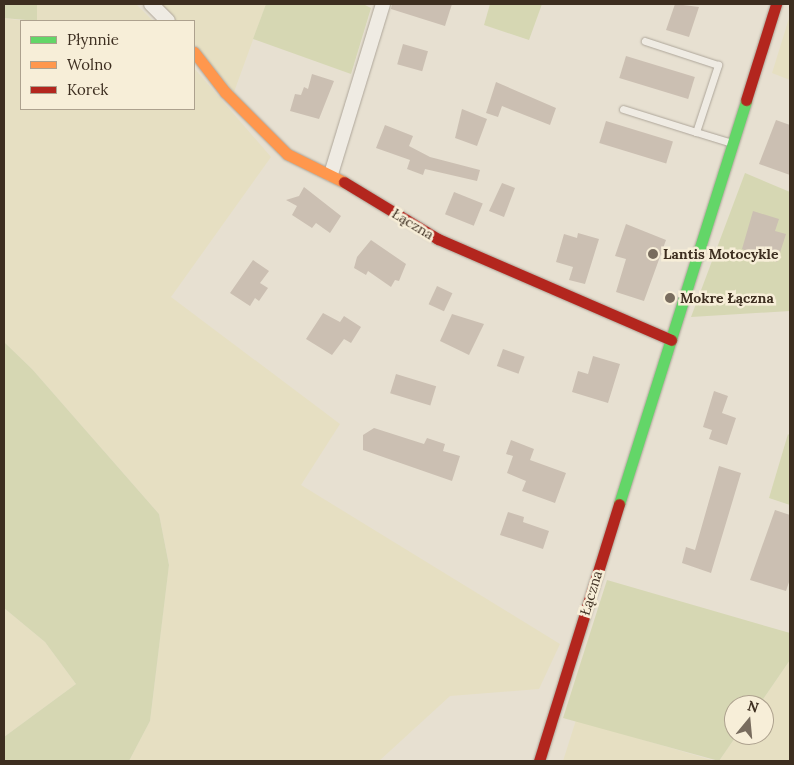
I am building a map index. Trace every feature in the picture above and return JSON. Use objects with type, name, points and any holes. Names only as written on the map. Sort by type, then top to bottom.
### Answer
[{"type":"street","points":[[151,4],[167,20]]},
{"type":"street","points":[[331,174],[383,4]]},
{"type":"street","name":"Łączna","points":[[539,761],[776,4]]},
{"type":"street","name":"Łączna","points":[[195,53],[225,92],[287,154],[331,174],[438,239],[671,340]]},
{"type":"lane","points":[[645,41],[718,65],[696,132]]},
{"type":"lane","points":[[623,108],[732,143]]},
{"type":"shaded area","points":[[37,4],[136,4],[152,20],[37,20]]},
{"type":"shaded area","points":[[158,4],[266,4],[234,92],[195,45],[195,20],[173,20]]},
{"type":"shaded area","points":[[790,15],[790,80],[772,73]]},
{"type":"shaded area","points":[[4,18],[20,20],[20,110],[195,110],[195,69],[271,157],[171,297],[340,424],[301,485],[560,644],[539,689],[450,696],[379,761],[129,761],[150,721],[169,564],[159,514],[32,369],[4,342]]},
{"type":"shaded area","points":[[4,608],[45,642],[76,684],[4,737]]},
{"type":"shaded area","points":[[790,660],[790,761],[719,761],[730,745],[774,745],[774,695],[766,695]]},
{"type":"shaded area","points":[[576,720],[715,761],[563,761]]},
{"type":"green space","points":[[4,4],[37,4],[37,20],[4,18]]},
{"type":"green space","points":[[266,4],[363,4],[371,8],[351,74],[253,39]]},
{"type":"green space","points":[[490,4],[542,4],[529,40],[484,25]]},
{"type":"green space","points":[[745,173],[790,192],[790,311],[691,317]]},
{"type":"green space","points":[[4,342],[32,369],[159,514],[169,565],[150,721],[129,761],[4,761],[4,737],[76,684],[45,642],[4,608]]},
{"type":"green space","points":[[788,434],[790,436],[790,505],[769,498]]},
{"type":"green space","points":[[607,580],[790,633],[790,660],[766,695],[724,695],[724,745],[730,745],[719,761],[563,718]]},
{"type":"building","points":[[392,4],[452,4],[445,26],[391,9]]},
{"type":"building","points":[[675,4],[699,7],[689,37],[666,30]]},
{"type":"building","points":[[403,44],[428,51],[422,71],[397,64]]},
{"type":"building","points":[[626,56],[695,77],[688,99],[619,78]]},
{"type":"building","points":[[312,74],[334,81],[319,119],[290,111],[295,94],[301,95],[304,87],[308,89]]},
{"type":"building","points":[[496,82],[556,108],[550,125],[502,106],[498,117],[486,113]]},
{"type":"building","points":[[462,109],[487,119],[477,146],[455,138]]},
{"type":"building","points":[[776,120],[790,125],[790,175],[759,164]]},
{"type":"building","points":[[606,121],[673,141],[666,163],[599,143]]},
{"type":"building","points":[[385,125],[413,136],[409,146],[430,157],[480,170],[477,181],[425,169],[423,175],[407,169],[410,160],[376,148]]},
{"type":"building","points":[[502,183],[515,188],[504,217],[489,211]]},
{"type":"building","points":[[304,187],[341,216],[330,233],[316,223],[312,228],[292,215],[297,206],[286,200],[299,196]]},
{"type":"building","points":[[454,192],[483,204],[474,226],[445,214]]},
{"type":"building","points":[[753,211],[779,219],[775,231],[786,234],[777,262],[742,249]]},
{"type":"building","points":[[626,224],[666,240],[644,301],[616,292],[626,259],[615,256]]},
{"type":"building","points":[[578,233],[599,239],[585,284],[569,280],[573,267],[556,262],[564,234],[577,238]]},
{"type":"building","points":[[371,240],[406,264],[399,281],[395,280],[391,287],[368,271],[366,275],[354,268],[357,257]]},
{"type":"building","points":[[253,260],[269,271],[260,283],[268,288],[259,301],[255,298],[250,306],[230,293]]},
{"type":"building","points":[[437,286],[452,293],[444,311],[429,304]]},
{"type":"building","points":[[323,313],[340,322],[344,316],[361,327],[351,343],[344,339],[332,355],[306,339]]},
{"type":"building","points":[[452,314],[484,324],[469,355],[440,341]]},
{"type":"building","points":[[503,349],[525,357],[518,374],[497,366]]},
{"type":"building","points":[[593,356],[620,364],[608,403],[572,392],[578,371],[588,374]]},
{"type":"building","points":[[396,374],[436,386],[430,405],[390,393]]},
{"type":"building","points":[[714,391],[728,396],[722,413],[736,418],[727,445],[709,439],[712,430],[703,427]]},
{"type":"building","points":[[374,428],[424,444],[427,438],[445,444],[443,451],[460,456],[452,481],[363,450],[363,435]]},
{"type":"building","points":[[511,440],[534,449],[530,460],[566,473],[555,503],[522,491],[526,481],[507,473],[513,456],[506,454]]},
{"type":"building","points":[[719,466],[741,473],[711,573],[682,563],[686,547],[695,550]]},
{"type":"building","points":[[775,510],[790,515],[790,579],[786,591],[750,580]]},
{"type":"building","points":[[508,512],[524,517],[523,522],[549,531],[543,549],[500,535]]},
{"type":"traffic: fast","points":[[619,504],[746,100]]},
{"type":"traffic: slow","points":[[195,53],[225,92],[287,154],[344,182]]},
{"type":"traffic: jam","points":[[746,100],[776,4]]},
{"type":"traffic: jam","points":[[344,182],[438,239],[671,340]]},
{"type":"traffic: jam","points":[[539,761],[619,504]]},
{"type":"place","name":"Lantis Motocykle","points":[[653,254]]},
{"type":"place","name":"Mokre Łączna","points":[[670,298]]}]
